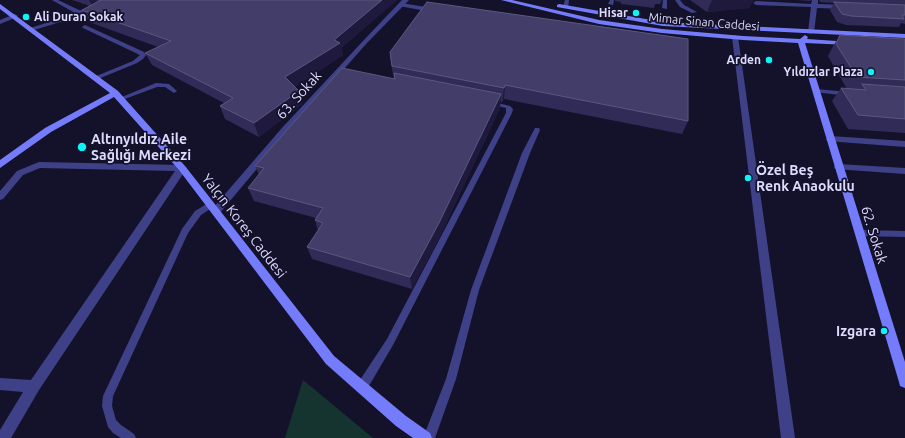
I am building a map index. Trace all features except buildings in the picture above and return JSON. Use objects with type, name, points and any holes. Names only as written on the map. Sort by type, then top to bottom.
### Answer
[{"type":"street","name":"Mimar Sinan Caddesi","points":[[504,0],[599,22],[662,31],[735,37],[857,43]]},
{"type":"street","name":"Mimar Sinan Caddesi","points":[[534,0],[567,4],[599,14],[663,24],[905,36]]},
{"type":"street","name":"63. Sokak","points":[[213,208],[284,131],[340,74],[404,3]]},
{"type":"street","points":[[756,3],[815,3],[852,7]]},
{"type":"street","points":[[801,41],[812,32],[815,3]]},
{"type":"street","name":"Yalçın Koreş Caddesi","points":[[0,6],[96,78],[117,96],[182,168],[330,360],[401,421],[425,438]]},
{"type":"street","points":[[0,22],[15,16]]},
{"type":"street","points":[[735,37],[788,438]]},
{"type":"street","name":"62. Sokak","points":[[801,41],[905,382]]},
{"type":"street","points":[[0,165],[48,130],[117,96]]},
{"type":"street","points":[[830,139],[905,144]]},
{"type":"street","points":[[0,197],[20,173],[39,165],[182,168]]},
{"type":"street","points":[[3,438],[34,386],[182,168]]},
{"type":"street","points":[[0,384],[34,386]]},
{"type":"lane","points":[[54,0],[82,12]]},
{"type":"lane","points":[[664,8],[665,0]]},
{"type":"lane","points":[[677,0],[682,6],[694,12]]},
{"type":"lane","points":[[404,3],[440,11]]},
{"type":"lane","points":[[32,29],[82,12],[89,12]]},
{"type":"lane","points":[[85,27],[142,52],[143,54],[142,58],[135,62],[96,78]]},
{"type":"lane","points":[[117,96],[156,85],[167,85],[174,91]]},
{"type":"lane","points":[[816,91],[853,94]]},
{"type":"lane","points":[[362,387],[390,342],[510,111],[506,106],[484,102]]},
{"type":"lane","points":[[429,438],[451,379],[475,290],[526,153],[537,130]]},
{"type":"lane","points":[[838,166],[905,171]]},
{"type":"lane","points":[[130,438],[117,429],[112,423],[107,406],[108,396],[185,231],[198,213],[213,208]]},
{"type":"lane","points":[[859,233],[905,234]]},
{"type":"green space","points":[[303,380],[373,438],[285,438]]},
{"type":"place","name":"Hisar","points":[[636,13]]},
{"type":"place","name":"Ali Duran Sokak","points":[[26,17]]},
{"type":"place","name":"Arden","points":[[769,60]]},
{"type":"place","name":"Yıldızlar Plaza","points":[[871,72]]},
{"type":"place","name":"Altınyıldız Aile Sağlığı Merkezi","points":[[82,147]]},
{"type":"place","name":"Özel Beş Renk Anaokulu","points":[[748,178]]},
{"type":"place","name":"Izgara","points":[[884,331]]}]
